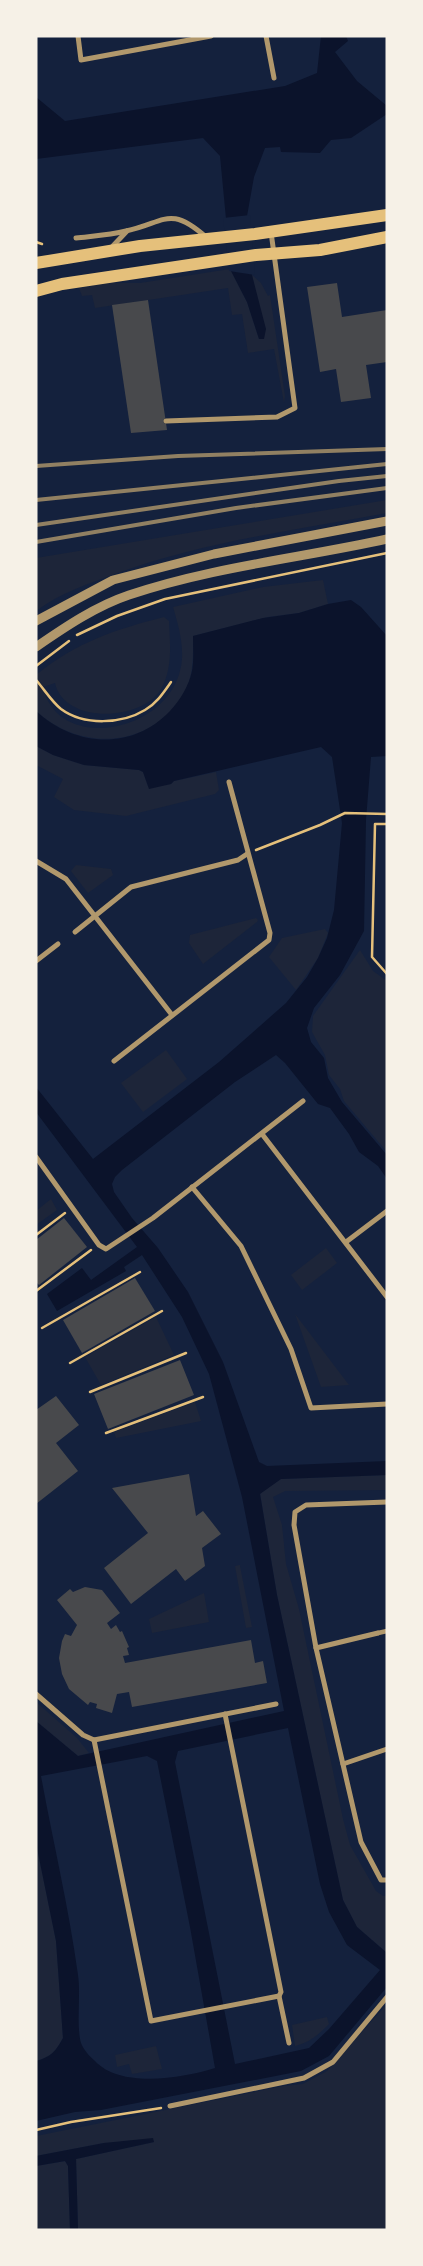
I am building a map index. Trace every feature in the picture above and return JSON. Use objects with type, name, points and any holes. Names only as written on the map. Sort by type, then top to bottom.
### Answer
[{"type":"main road","points":[[36,263],[108,251],[225,238],[387,215]]},
{"type":"main road","points":[[36,291],[62,284],[256,255],[320,250],[387,237]]},
{"type":"street","points":[[78,36],[81,60],[211,36]]},
{"type":"street","points":[[161,36],[163,44]]},
{"type":"street","points":[[266,36],[274,78]]},
{"type":"street","points":[[76,238],[128,231],[166,217],[192,224],[209,240]]},
{"type":"street","points":[[108,251],[128,231]]},
{"type":"street","points":[[166,421],[278,417],[295,408],[271,232]]},
{"type":"street","points":[[36,621],[70,601],[121,577],[214,554],[387,521]]},
{"type":"street","points":[[36,647],[88,613],[128,595],[192,578],[387,539]]},
{"type":"street","points":[[114,1061],[269,940],[270,933],[229,782]]},
{"type":"street","points":[[75,932],[131,887],[238,860],[247,854]]},
{"type":"street","points":[[36,861],[66,879],[172,1015]]},
{"type":"street","points":[[36,961],[58,944]]},
{"type":"street","points":[[36,1157],[99,1245],[106,1249],[153,1218],[303,1101]]},
{"type":"street","points":[[262,1134],[387,1297]]},
{"type":"street","points":[[192,1187],[241,1246],[291,1350],[310,1408],[387,1404]]},
{"type":"street","points":[[346,1242],[387,1211]]},
{"type":"street","points":[[384,1880],[361,1842],[316,1648],[294,1525],[295,1512],[306,1505],[387,1502]]},
{"type":"street","points":[[316,1648],[387,1631]]},
{"type":"street","points":[[36,1694],[83,1735],[94,1740],[276,1704]]},
{"type":"street","points":[[225,1714],[281,1992],[279,1996],[289,2043]]},
{"type":"street","points":[[94,1740],[151,2022],[279,1996]]},
{"type":"street","points":[[343,1764],[387,1748]]},
{"type":"street","points":[[170,2106],[304,2078],[333,2062],[387,1997]]},
{"type":"path","points":[[36,242],[42,244]]},
{"type":"path","points":[[36,666],[74,636],[117,616],[165,599],[387,553]]},
{"type":"path","points":[[36,680],[62,709],[78,717],[102,722],[125,719],[146,710],[162,696],[171,682]]},
{"type":"path","points":[[247,854],[320,826],[344,813],[387,814]]},
{"type":"path","points":[[387,824],[375,824],[372,957],[387,974]]},
{"type":"path","points":[[36,1235],[72,1207]]},
{"type":"path","points":[[36,1291],[99,1245]]},
{"type":"path","points":[[42,1328],[140,1272]]},
{"type":"path","points":[[70,1362],[162,1311]]},
{"type":"path","points":[[90,1392],[186,1353]]},
{"type":"path","points":[[106,1433],[203,1397]]},
{"type":"path","points":[[36,2130],[71,2122],[170,2106]]},
{"type":"shaded area","points":[[321,36],[346,36],[348,41],[335,52],[357,81],[387,106],[387,114],[351,138],[331,140],[320,153],[281,152],[280,147],[265,148],[254,177],[247,216],[252,275],[266,329],[264,339],[259,339],[247,302],[231,271],[220,156],[203,138],[36,159],[36,97],[65,121],[285,86],[317,73]]},
{"type":"shaded area","points":[[230,269],[247,302],[259,339],[264,339],[252,275],[261,283],[268,296],[270,295],[285,396],[284,403],[274,349],[248,353],[242,314],[232,315],[228,288],[95,308],[92,295],[82,296],[79,288],[108,283],[140,283]]},
{"type":"shaded area","points":[[387,500],[387,513],[250,538],[181,553],[84,585],[64,594],[36,611],[36,558]]},
{"type":"shaded area","points":[[323,580],[328,604],[299,613],[268,617],[193,636],[192,670],[186,689],[173,709],[156,724],[137,733],[117,738],[95,738],[74,734],[54,725],[36,711],[36,675],[66,654],[97,638],[164,617],[169,621],[169,664],[165,681],[152,700],[122,712],[105,714],[88,712],[73,706],[61,697],[55,683],[43,687],[53,709],[70,722],[92,728],[116,726],[140,718],[160,704],[175,684],[182,659],[182,646],[173,607],[263,587]]},
{"type":"shaded area","points":[[351,600],[361,607],[387,636],[387,756],[371,757],[366,820],[364,931],[340,975],[314,1008],[307,1028],[311,1042],[324,1058],[328,1078],[342,1102],[387,1155],[387,1179],[378,1166],[359,1152],[349,1134],[330,1108],[318,1104],[285,1063],[276,1055],[235,1082],[122,1170],[115,1177],[112,1184],[114,1192],[132,1218],[158,1248],[188,1292],[223,1362],[259,1462],[267,1466],[387,1461],[387,1475],[281,1479],[260,1494],[277,1595],[343,1900],[357,1927],[387,1953],[387,1987],[329,2056],[301,2071],[101,2110],[75,2112],[36,2121],[36,2061],[46,2058],[52,2053],[63,2038],[56,1941],[36,1843],[36,1721],[78,1756],[284,1711],[242,1497],[209,1374],[182,1317],[142,1255],[124,1267],[126,1271],[57,1311],[47,1294],[82,1268],[91,1280],[137,1247],[36,1112],[36,1087],[93,1159],[219,1062],[286,1003],[307,977],[318,958],[327,938],[334,910],[342,823],[332,757],[321,747],[174,781],[171,784],[149,789],[143,772],[139,770],[84,765],[53,755],[36,746],[36,711],[51,723],[68,732],[86,737],[103,740],[139,733],[155,724],[170,711],[184,692],[192,671],[193,636],[263,618],[299,613],[328,604]],"holes":[[[288,1728],[320,1884],[329,1912],[347,1945],[380,1970],[329,2029],[309,2048],[235,2064],[175,1762],[178,1751]],[[147,1756],[157,1761],[190,1927],[215,2068],[170,2078],[153,2079],[120,2075],[106,2070],[91,2057],[81,2043],[79,1983],[66,1900],[41,1776]]]},
{"type":"shaded area","points":[[36,746],[53,755],[84,765],[139,770],[143,772],[148,786],[171,784],[174,781],[216,772],[219,790],[215,794],[126,816],[74,810],[54,797],[63,779],[36,765]]},
{"type":"shaded area","points":[[76,865],[111,869],[113,875],[88,893],[71,871]]},
{"type":"shaded area","points":[[256,918],[257,922],[203,964],[189,943],[190,935]]},
{"type":"shaded area","points":[[325,929],[328,933],[318,958],[296,990],[269,957],[282,938]]},
{"type":"shaded area","points":[[360,950],[373,971],[387,981],[387,1152],[344,1101],[340,1089],[329,1075],[325,1055],[312,1032],[313,1016]]},
{"type":"shaded area","points":[[166,1050],[187,1079],[143,1112],[121,1083]]},
{"type":"shaded area","points":[[51,1199],[57,1210],[36,1225],[36,1211]]},
{"type":"shaded area","points":[[326,1248],[337,1263],[302,1290],[291,1275]]},
{"type":"shaded area","points":[[295,1314],[349,1385],[321,1387]]},
{"type":"shaded area","points":[[156,1317],[174,1355],[101,1385],[85,1357]]},
{"type":"shaded area","points":[[195,1402],[201,1421],[116,1438],[114,1432]]},
{"type":"shaded area","points":[[387,1475],[387,1490],[285,1491],[273,1497],[282,1525],[286,1564],[299,1609],[350,1845],[376,1891],[383,1896],[387,1896],[387,1953],[357,1927],[343,1900],[277,1595],[260,1493],[281,1479]]},
{"type":"shaded area","points":[[240,1565],[252,1627],[246,1628],[235,1566]]},
{"type":"shaded area","points":[[204,1593],[209,1622],[152,1633],[149,1619]]},
{"type":"shaded area","points":[[36,1702],[77,1738],[89,1753],[78,1756],[36,1721]]},
{"type":"shaded area","points":[[36,1843],[56,1941],[63,2038],[52,2053],[46,2058],[36,2061]]},
{"type":"shaded area","points":[[387,2004],[387,2230],[78,2230],[76,2159],[154,2142],[104,2143],[36,2156],[36,2136],[284,2086],[303,2084],[327,2071]]},
{"type":"shaded area","points":[[327,2017],[329,2024],[309,2040],[295,2046],[292,2025]]},
{"type":"shaded area","points":[[156,2046],[162,2069],[132,2074],[129,2064],[117,2067],[115,2055]]},
{"type":"shaded area","points":[[153,2138],[154,2142],[76,2159],[78,2230],[70,2230],[68,2166],[65,2161],[36,2166],[36,2156],[104,2143]]},
{"type":"shaded area","points":[[65,2161],[68,2166],[70,2230],[36,2230],[36,2166]]},
{"type":"pier","points":[[250,215],[255,275],[229,271],[223,218]]},
{"type":"building","points":[[337,283],[342,317],[387,310],[387,362],[366,365],[371,398],[341,402],[336,369],[320,372],[307,287]]},
{"type":"building","points":[[148,300],[167,430],[131,433],[112,305]]},
{"type":"building","points":[[64,1218],[87,1247],[39,1285],[36,1282],[36,1240]]},
{"type":"building","points":[[135,1278],[155,1311],[82,1353],[63,1320]]},
{"type":"building","points":[[180,1360],[194,1395],[108,1429],[94,1394]]},
{"type":"building","points":[[56,1396],[79,1425],[56,1443],[78,1471],[36,1504],[36,1410]]},
{"type":"building","points":[[189,1474],[196,1516],[203,1511],[221,1534],[202,1548],[205,1566],[185,1581],[176,1569],[131,1604],[104,1568],[148,1533],[112,1488]]},
{"type":"building","points":[[85,1587],[102,1590],[120,1613],[107,1623],[111,1629],[116,1625],[120,1632],[122,1631],[129,1647],[127,1648],[129,1655],[123,1656],[125,1663],[251,1640],[255,1663],[263,1661],[267,1683],[132,1707],[129,1692],[117,1694],[112,1713],[96,1708],[97,1704],[90,1702],[88,1705],[69,1689],[62,1674],[59,1658],[62,1641],[65,1634],[71,1636],[77,1625],[57,1600],[70,1589],[73,1592]]},
{"type":"railway","points":[[36,466],[178,456],[387,449]]},
{"type":"railway","points":[[36,500],[387,464]]},
{"type":"railway","points":[[36,525],[339,481],[387,476]]},
{"type":"railway","points":[[36,542],[236,508],[387,488]]}]
